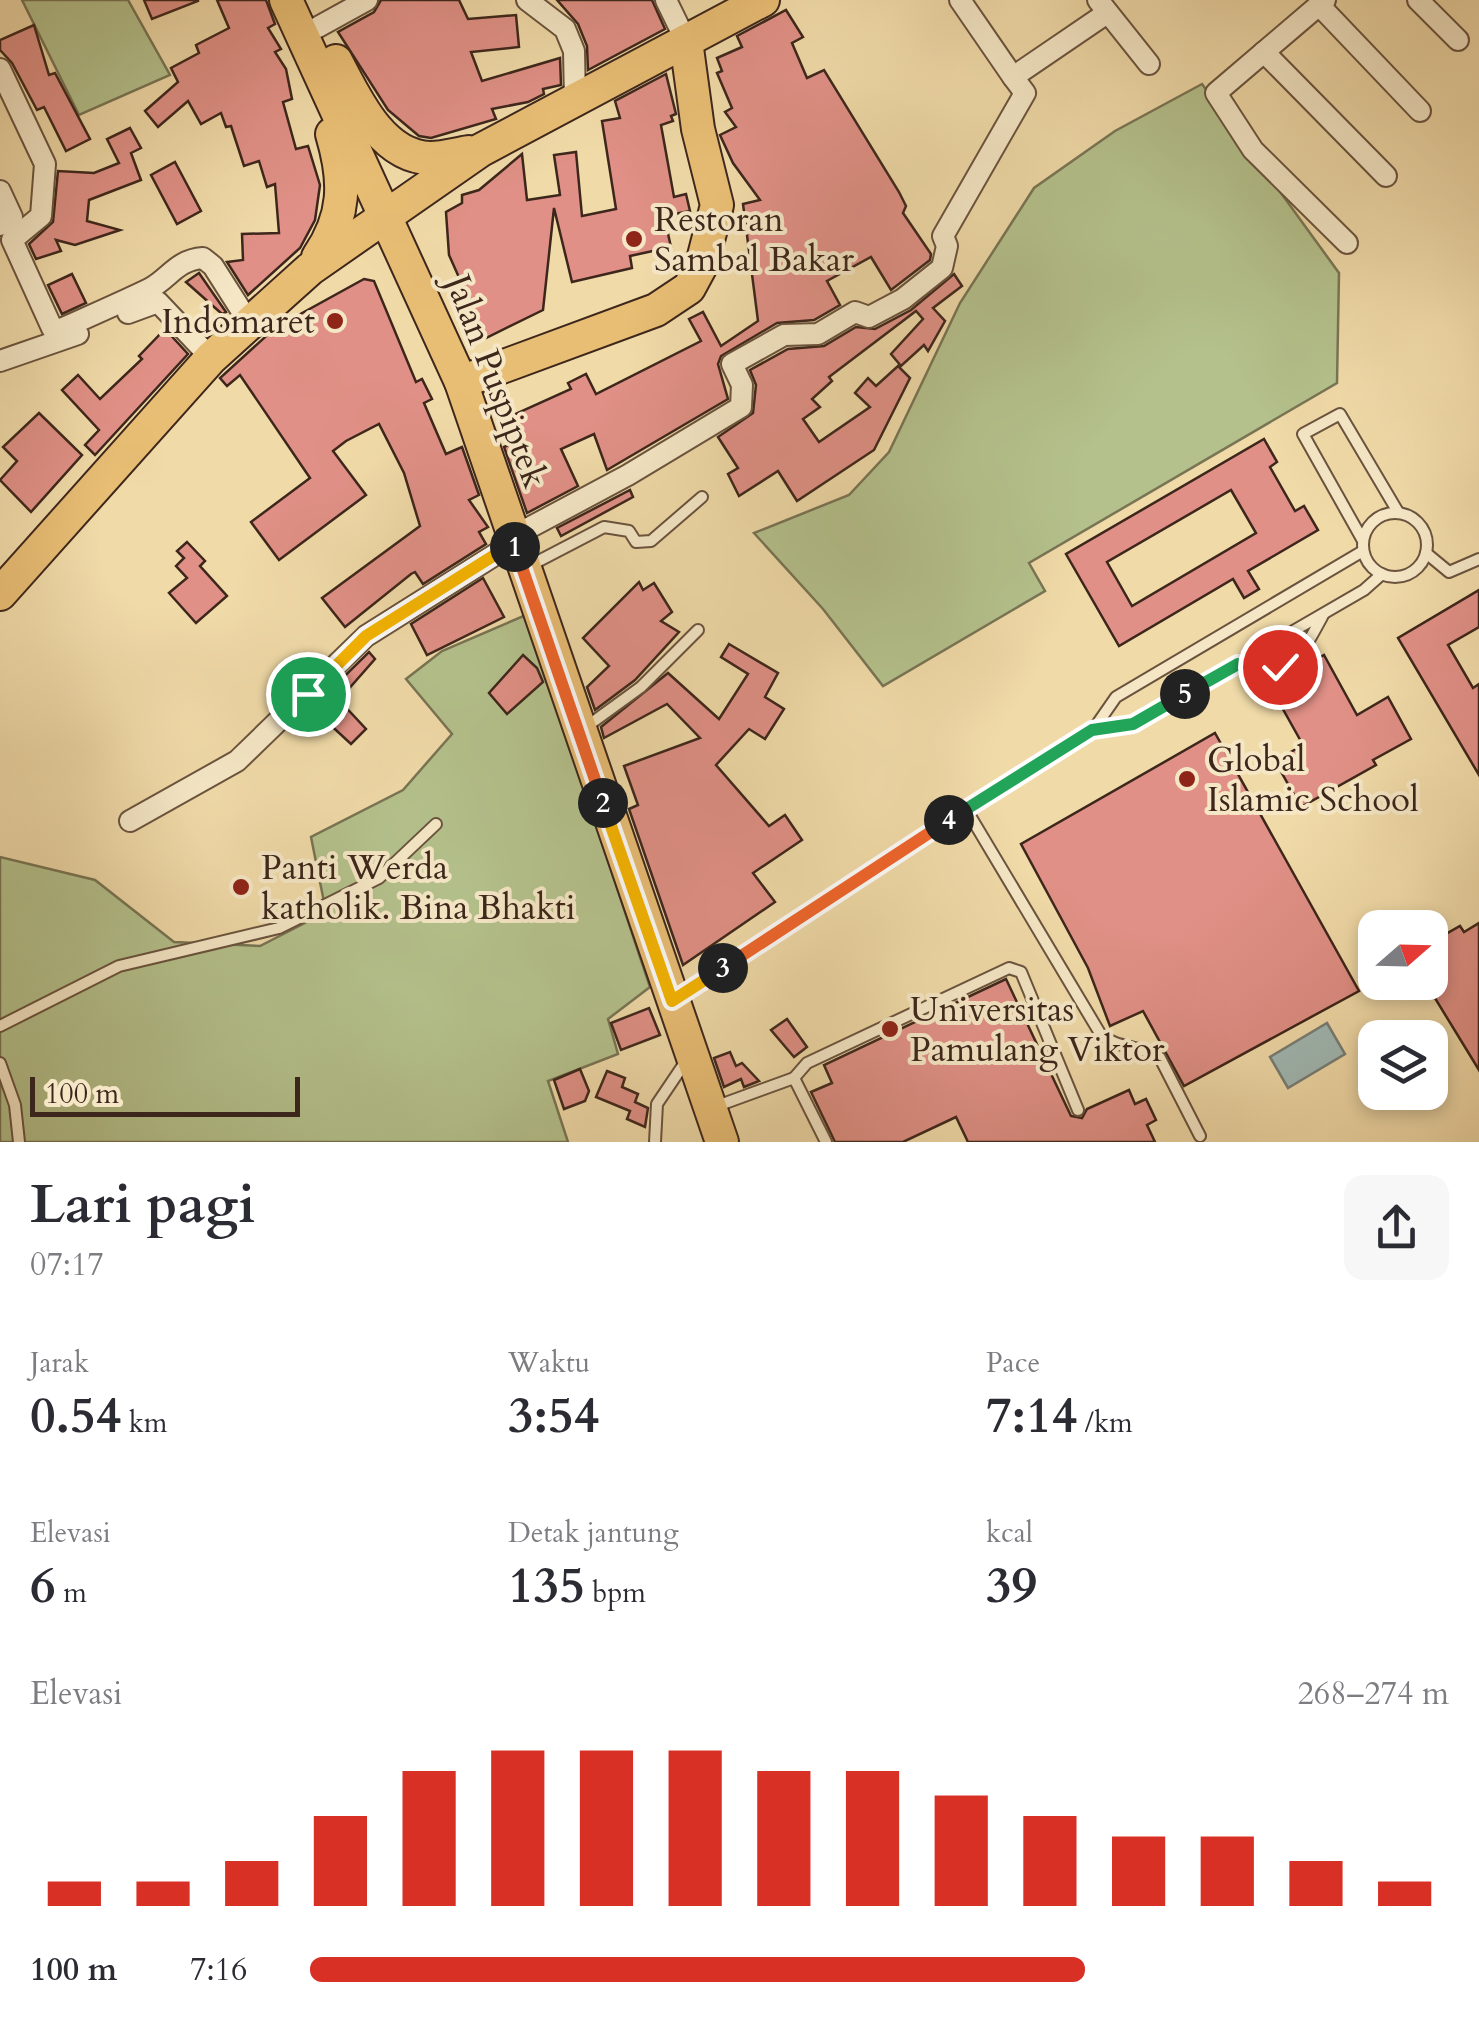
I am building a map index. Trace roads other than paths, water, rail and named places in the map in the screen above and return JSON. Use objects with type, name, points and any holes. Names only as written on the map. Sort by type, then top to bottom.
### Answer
[{"type":"main road","name":"Jalan Puspiptek","points":[[286,0],[308,23],[461,382],[578,732],[722,1142]]},
{"type":"main road","points":[[0,594],[211,358],[310,269],[481,150],[763,0]]},
{"type":"main road","points":[[308,23],[386,138],[407,152],[429,158],[481,150]]},
{"type":"main road","points":[[308,23],[343,172],[336,232],[310,269]]},
{"type":"main road","points":[[461,382],[656,310],[688,288],[714,228],[717,205],[688,75],[686,41]]},
{"type":"main road","points":[[655,58],[669,59],[688,75]]},
{"type":"street","points":[[308,23],[367,0]]},
{"type":"street","points":[[527,0],[564,30],[574,51],[575,101]]},
{"type":"street","points":[[666,0],[686,41]]},
{"type":"street","points":[[130,821],[237,760],[366,636],[501,551],[512,537],[628,476],[741,406],[742,385],[732,364],[784,335],[806,337],[855,312],[874,315],[942,268],[947,246],[943,236],[1025,93],[960,0]]},
{"type":"street","points":[[1418,0],[1458,40]]},
{"type":"street","points":[[1347,243],[1253,150],[1216,93],[1322,2],[1420,111]]},
{"type":"street","points":[[1013,77],[1103,6],[1148,64]]},
{"type":"street","points":[[1264,52],[1386,176]]},
{"type":"street","points":[[0,69],[46,164],[40,220],[12,240],[52,328],[61,329],[153,287],[170,269],[196,258],[209,260],[248,321]]},
{"type":"street","points":[[0,191],[12,217],[0,224]]},
{"type":"street","points":[[0,361],[63,341],[155,301],[211,358]]},
{"type":"lane","points":[[1382,574],[1303,434],[1340,414],[1398,512],[1422,528],[1426,553],[1449,572],[1479,559]]},
{"type":"lane","points":[[523,570],[604,527],[629,531],[636,542],[651,540],[702,497]]},
{"type":"lane","points":[[672,1001],[1092,730],[1116,698],[1363,545],[1369,524],[1382,514],[1398,512]]},
{"type":"lane","points":[[1382,574],[1407,575],[1426,553]]},
{"type":"lane","points":[[1092,730],[1133,724],[1324,614],[1367,595],[1382,574]]},
{"type":"lane","points":[[1238,664],[1269,669],[1295,660],[1324,614]]},
{"type":"lane","points":[[578,732],[641,687],[698,630]]},
{"type":"lane","points":[[966,809],[1101,1036],[1111,1044],[1150,1051],[1160,1058],[1200,1136]]},
{"type":"lane","points":[[0,1026],[119,966],[279,928],[378,878],[436,824]]},
{"type":"lane","points":[[711,1108],[794,1078],[807,1063],[1009,968],[1021,972],[1078,1110]]},
{"type":"lane","points":[[656,1142],[657,1104],[691,1053]]},
{"type":"lane","points":[[0,1064],[15,1105],[19,1142]]},
{"type":"lane","points":[[794,1078],[826,1142]]},
{"type":"water","points":[[1327,1023],[1345,1054],[1288,1088],[1270,1057]]},
{"type":"place","name":"Restoran Sambal Bakar","points":[[634,239]]},
{"type":"place","name":"Indomaret","points":[[335,321]]},
{"type":"place","name":"Global Islamic School","points":[[1187,779]]},
{"type":"place","name":"Panti Werda katholik. Bina Bhakti","points":[[241,887]]},
{"type":"place","name":"Universitas Pamulang Viktor","points":[[890,1029]]}]
